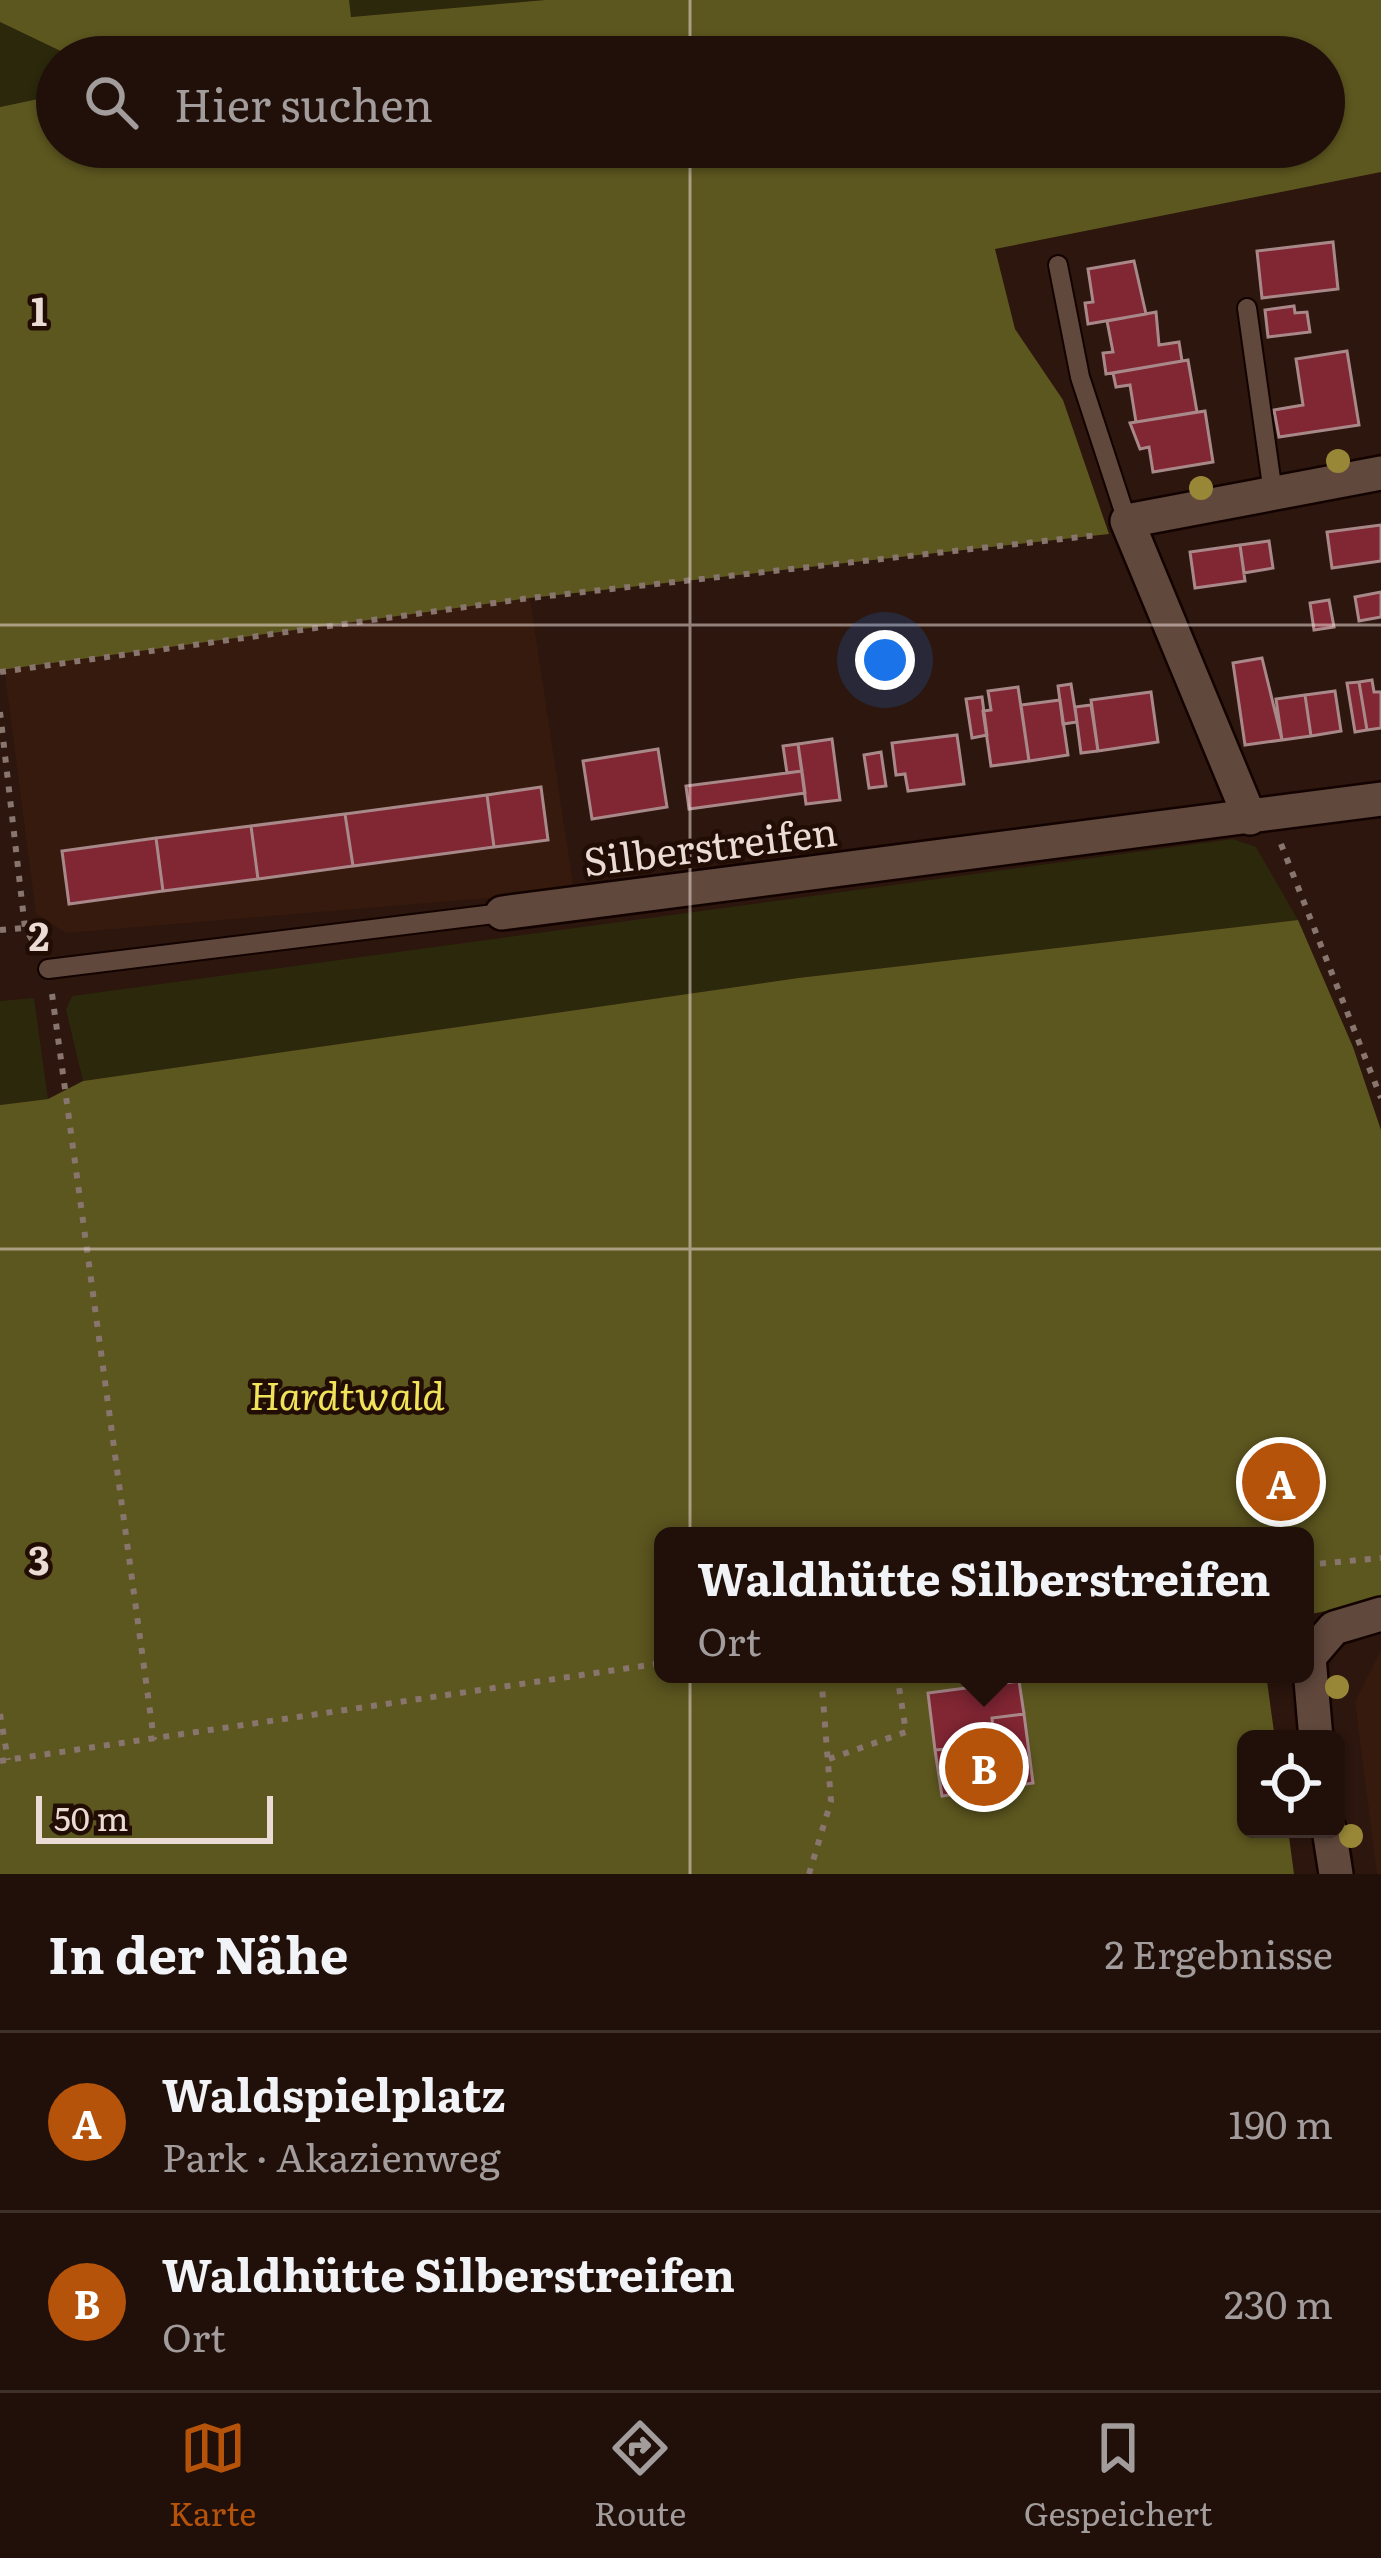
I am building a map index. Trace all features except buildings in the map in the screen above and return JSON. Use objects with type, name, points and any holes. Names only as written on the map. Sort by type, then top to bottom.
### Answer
[{"type":"street","points":[[1263,816],[1127,521],[1381,473]]},
{"type":"street","name":"Silberstreifen","points":[[502,913],[1381,799]]},
{"type":"street","points":[[1314,1652],[1334,1628],[1381,1614]]},
{"type":"street","points":[[1312,1683],[1315,1730]]},
{"type":"street","points":[[1330,1838],[1336,1874]]},
{"type":"lane","points":[[1058,265],[1080,377],[1127,521]]},
{"type":"lane","points":[[1247,308],[1273,493]]},
{"type":"lane","name":"Silberstreifen","points":[[48,969],[502,913]]},
{"type":"path","points":[[0,672],[530,598],[1109,534],[1127,521]]},
{"type":"path","points":[[0,712],[25,928],[48,969],[154,1740]]},
{"type":"path","points":[[1263,816],[1282,850],[1381,1097]]},
{"type":"path","points":[[0,930],[25,928]]},
{"type":"path","points":[[1314,1564],[1381,1558]]},
{"type":"path","points":[[0,1714],[4,1761],[654,1664]]},
{"type":"path","points":[[808,1874],[831,1801],[822,1683]]},
{"type":"path","points":[[828,1760],[906,1732],[898,1683]]},
{"type":"shaded area","points":[[349,0],[545,0],[350,17]]},
{"type":"shaded area","points":[[0,22],[36,39],[36,99],[0,107]]},
{"type":"shaded area","points":[[530,598],[574,891],[66,933],[36,914],[4,667]]},
{"type":"shaded area","points":[[1233,839],[1256,847],[1298,920],[798,978],[83,1081],[66,1010],[72,996]]},
{"type":"shaded area","points":[[34,998],[48,1099],[0,1105],[0,1001]]},
{"type":"shaded area","points":[[1381,1650],[1381,1874],[1377,1874],[1355,1702]]},
{"type":"green space","points":[[0,0],[349,0],[351,17],[545,0],[1381,0],[1381,172],[995,249],[1015,329],[1063,400],[1109,534],[530,598],[0,670],[0,107],[36,99],[36,168],[1345,168],[1345,36],[36,39],[0,22]]},
{"type":"green space","name":"Hardtwald","points":[[1298,920],[1353,1047],[1381,1130],[1381,1601],[1314,1613],[1314,1527],[654,1527],[654,1683],[1267,1683],[1274,1730],[1237,1730],[1237,1838],[1289,1838],[1294,1874],[0,1874],[0,1105],[48,1099],[83,1081],[798,978]]},
{"type":"place","name":"Waldspielplatz","points":[[1281,1482]]},
{"type":"place","name":"Waldhütte Silberstreifen","points":[[984,1767]]}]
